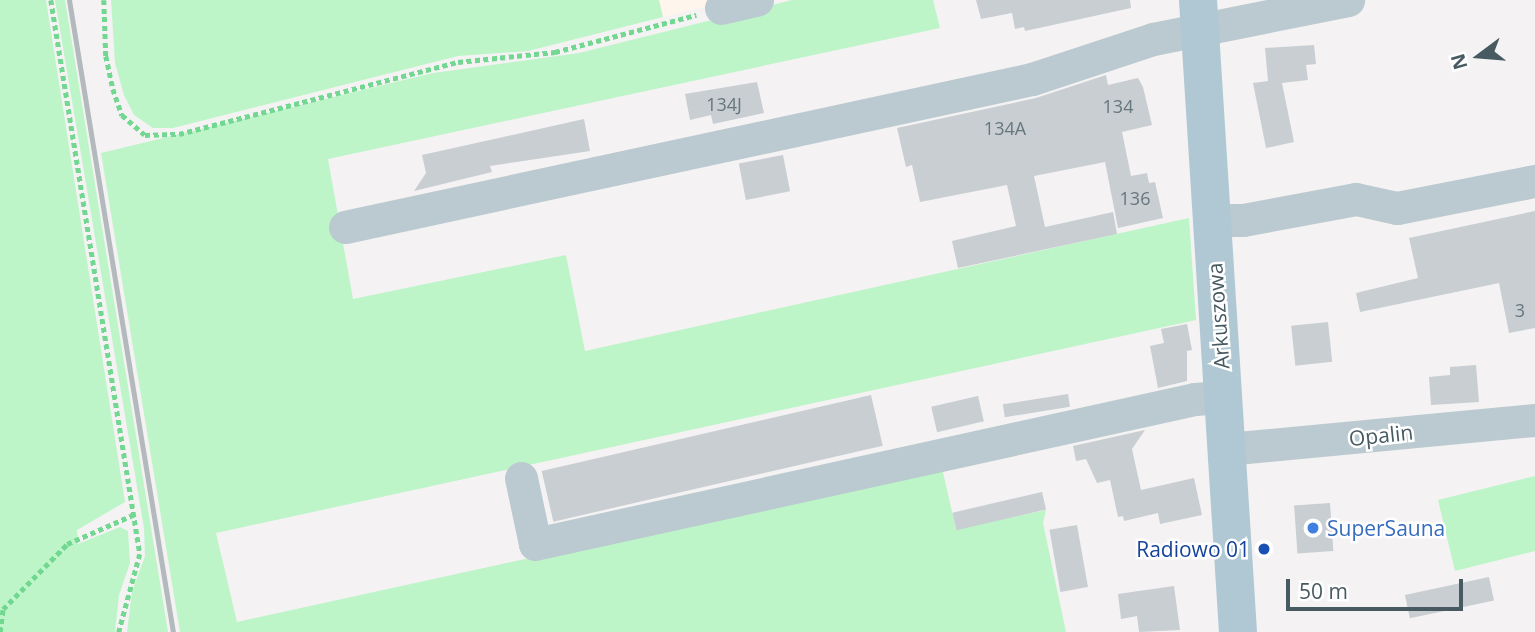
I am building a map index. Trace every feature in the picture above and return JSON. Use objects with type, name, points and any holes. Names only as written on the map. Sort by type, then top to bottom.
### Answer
[{"type":"main road","name":"Arkuszowa","points":[[1199,15],[1238,632]]},
{"type":"street","points":[[721,8],[757,0]]},
{"type":"street","points":[[345,227],[1032,79],[1199,15],[1348,0]]},
{"type":"street","points":[[1211,220],[1243,220],[1356,199],[1398,208],[1535,181]]},
{"type":"street","points":[[521,478],[535,544],[1195,399],[1223,397]]},
{"type":"street","name":"Opalin","points":[[1227,449],[1535,420]]},
{"type":"path","points":[[51,0],[140,554],[119,632]]},
{"type":"path","points":[[104,0],[106,56],[113,89],[122,115],[145,135],[178,134],[458,62],[555,52],[721,8]]},
{"type":"path","points":[[0,632],[3,609],[67,544],[135,514]]},
{"type":"shaded area","points":[[659,0],[734,0],[663,17]]},
{"type":"green space","points":[[0,0],[46,0],[125,502],[77,530],[78,544],[120,527],[128,531],[130,563],[119,595],[115,632],[0,632]]},
{"type":"green space","points":[[55,0],[65,0],[168,632],[127,632],[132,592],[145,556],[144,528]]},
{"type":"green space","points":[[111,0],[659,0],[663,17],[528,51],[458,56],[173,128],[153,128],[134,115],[124,95],[115,63]]},
{"type":"green space","points":[[792,0],[933,0],[940,28],[328,159],[353,299],[566,255],[585,351],[1189,218],[1196,320],[216,533],[237,622],[942,468],[956,529],[1046,510],[1043,523],[1066,632],[180,632],[101,153],[433,73],[579,53]]},
{"type":"green space","points":[[1535,476],[1535,551],[1455,571],[1438,500]]},
{"type":"building","points":[[976,0],[1130,0],[1131,8],[1025,31],[1024,27],[1015,29],[1012,13],[981,19]]},
{"type":"building","points":[[1314,45],[1316,64],[1306,65],[1308,80],[1282,83],[1294,142],[1266,148],[1253,83],[1268,81],[1265,48]]},
{"type":"building","points":[[1106,75],[1108,85],[1138,78],[1143,87],[1152,125],[1122,132],[1131,176],[1147,173],[1149,183],[1155,182],[1163,218],[1118,228],[1105,162],[1034,176],[1045,227],[1113,212],[1117,234],[958,268],[952,241],[1016,226],[1007,185],[920,202],[912,165],[906,167],[897,128],[1036,98]]},
{"type":"building","points":[[757,82],[764,113],[713,124],[711,115],[690,120],[685,94]]},
{"type":"building","points":[[584,119],[590,151],[490,166],[492,172],[414,191],[426,173],[422,155]]},
{"type":"building","points":[[783,155],[790,191],[746,200],[739,164]]},
{"type":"building","points":[[1535,211],[1535,328],[1509,333],[1499,283],[1360,312],[1356,293],[1418,278],[1409,238]]},
{"type":"building","points":[[1328,322],[1332,362],[1295,366],[1291,326]]},
{"type":"building","points":[[1187,324],[1192,350],[1187,351],[1187,381],[1158,388],[1150,346],[1164,343],[1161,329]]},
{"type":"building","points":[[1476,365],[1479,402],[1431,405],[1429,377],[1450,375],[1450,367]]},
{"type":"building","points":[[1068,394],[1070,407],[1005,417],[1003,404]]},
{"type":"building","points":[[871,395],[883,446],[553,522],[542,471]]},
{"type":"building","points":[[978,396],[984,421],[937,432],[931,407]]},
{"type":"building","points":[[1145,430],[1132,449],[1141,490],[1194,478],[1202,515],[1160,524],[1158,513],[1124,521],[1123,516],[1118,517],[1110,480],[1097,483],[1086,459],[1076,461],[1073,446]]},
{"type":"building","points":[[1042,492],[1046,510],[956,530],[952,513]]},
{"type":"building","name":"SuperSauna","points":[[1330,503],[1333,551],[1297,553],[1294,506]]},
{"type":"building","points":[[1077,525],[1088,587],[1060,592],[1049,530]]},
{"type":"building","points":[[1489,577],[1494,600],[1410,618],[1405,595]]},
{"type":"building","points":[[1174,586],[1180,630],[1139,632],[1137,616],[1121,619],[1118,594]]},
{"type":"railway","points":[[69,0],[173,632]]},
{"type":"place","name":"SuperSauna","points":[[1313,528]]},
{"type":"place","name":"Radiowo 01","points":[[1264,549]]}]
